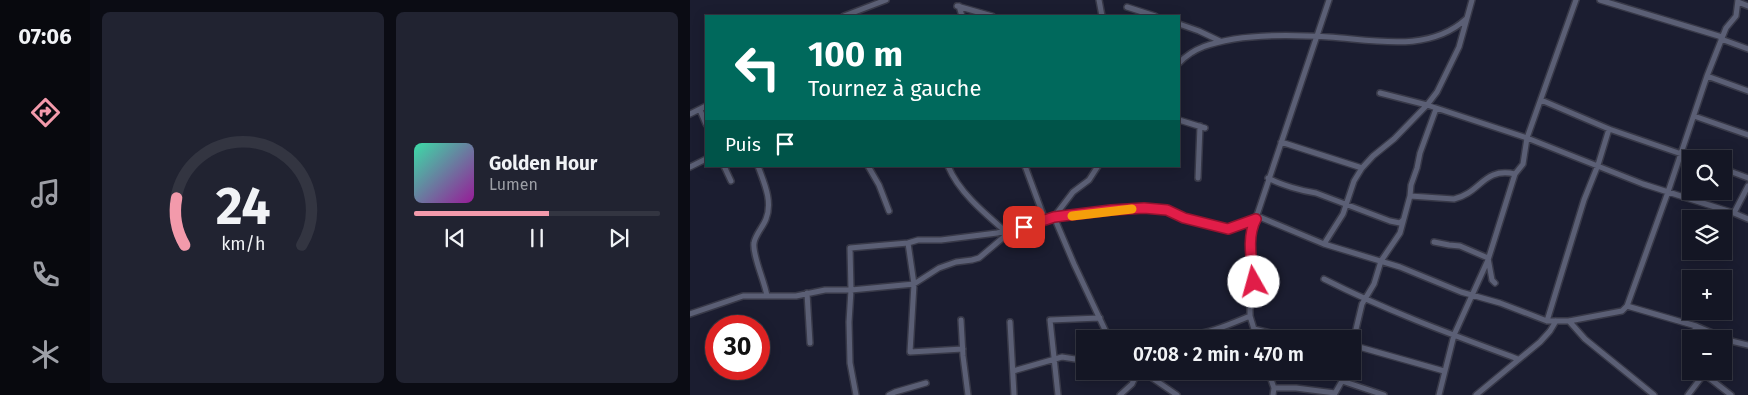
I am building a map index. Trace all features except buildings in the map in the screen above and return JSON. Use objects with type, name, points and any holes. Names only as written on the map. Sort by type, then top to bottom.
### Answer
[{"type":"street","points":[[847,15],[886,0]]},
{"type":"street","points":[[1099,0],[1102,15]]},
{"type":"street","points":[[1254,330],[1250,316],[1250,299],[1254,282],[1250,237],[1268,178],[1329,0]]},
{"type":"street","points":[[1324,244],[1347,205],[1354,181],[1362,168],[1372,156],[1394,139],[1427,106],[1437,92],[1453,62],[1463,36],[1472,0]]},
{"type":"street","points":[[1439,395],[1454,336],[1488,258],[1515,174],[1523,164],[1527,138],[1576,0]]},
{"type":"street","points":[[1600,0],[1721,38],[1748,50]]},
{"type":"street","points":[[856,395],[850,363],[850,248],[908,244],[918,240],[941,240],[1005,231],[1054,217],[1111,210],[1152,208],[1167,210],[1184,218],[1228,229],[1257,218],[1324,244],[1381,261],[1547,321],[1569,321],[1618,313],[1627,306],[1668,192],[1706,76],[1721,38],[1726,28],[1736,16],[1738,1],[1748,6]]},
{"type":"street","points":[[962,15],[958,6],[989,15]]},
{"type":"street","points":[[1127,7],[1152,15]]},
{"type":"street","points":[[1180,62],[1192,51],[1202,46],[1265,35],[1378,42],[1414,41],[1457,28],[1466,19]]},
{"type":"street","points":[[1180,24],[1221,42]]},
{"type":"street","points":[[1706,76],[1748,91]]},
{"type":"street","points":[[1380,93],[1527,138],[1643,184],[1748,219]]},
{"type":"street","points":[[1541,100],[1609,129],[1681,153]]},
{"type":"street","points":[[690,114],[705,107]]},
{"type":"street","points":[[1356,330],[1365,298],[1374,284],[1381,261],[1400,233],[1420,153],[1436,109]]},
{"type":"street","points":[[700,110],[705,122]]},
{"type":"street","points":[[1694,116],[1748,135]]},
{"type":"street","points":[[1180,120],[1202,127],[1198,178]]},
{"type":"street","points":[[1547,321],[1584,200],[1598,165],[1609,129]]},
{"type":"street","points":[[1281,142],[1362,168]]},
{"type":"street","points":[[690,167],[705,160]]},
{"type":"street","points":[[724,167],[731,181]]},
{"type":"street","points":[[758,167],[767,191],[768,212],[754,242],[754,252],[767,296]]},
{"type":"street","points":[[869,167],[879,185],[889,211]]},
{"type":"street","points":[[948,167],[952,176],[979,208],[1005,231]]},
{"type":"street","points":[[1025,167],[1045,220]]},
{"type":"street","points":[[1093,167],[1094,174]]},
{"type":"street","points":[[1054,217],[1073,192],[1089,180],[1098,167]]},
{"type":"street","points":[[1410,196],[1459,198],[1471,192],[1491,175],[1502,172],[1515,174]]},
{"type":"street","points":[[1732,172],[1748,178]]},
{"type":"street","points":[[1268,178],[1278,184],[1316,193],[1390,221],[1400,223],[1403,220]]},
{"type":"street","points":[[1734,213],[1748,186]]},
{"type":"street","points":[[1054,217],[1105,330]]},
{"type":"street","points":[[690,314],[743,296],[796,296],[826,290],[851,290],[914,284],[939,268],[956,262],[979,258],[1012,229]]},
{"type":"street","points":[[1434,242],[1449,246],[1460,246],[1488,258]]},
{"type":"street","points":[[908,244],[914,284],[910,352],[962,349]]},
{"type":"street","points":[[1488,258],[1492,280],[1495,283]]},
{"type":"street","points":[[1324,280],[1454,336],[1518,359]]},
{"type":"street","points":[[807,293],[810,343]]},
{"type":"street","points":[[1627,306],[1696,326],[1731,341],[1748,345]]},
{"type":"street","points":[[1217,330],[1250,316]]},
{"type":"street","points":[[1058,395],[1050,320],[1100,318]]},
{"type":"street","points":[[961,320],[962,349],[968,395]]},
{"type":"street","points":[[1476,395],[1540,342],[1550,332],[1556,321]]},
{"type":"street","points":[[1569,321],[1585,339],[1654,395]]},
{"type":"street","points":[[1010,322],[1014,395]]},
{"type":"street","points":[[1695,330],[1696,326]]},
{"type":"street","points":[[1361,347],[1444,371]]},
{"type":"street","points":[[1013,371],[1062,357],[1076,359]]},
{"type":"street","points":[[1120,395],[1134,380]]},
{"type":"street","points":[[1155,380],[1177,395]]},
{"type":"street","points":[[1271,380],[1274,388],[1273,395]]},
{"type":"street","points":[[1688,395],[1698,380]]},
{"type":"street","points":[[1713,380],[1731,395]]},
{"type":"street","points":[[1274,388],[1296,388],[1334,394],[1342,381],[1384,395]]},
{"type":"street","points":[[889,395],[926,383]]},
{"type":"slow traffic","points":[[1072,216],[1132,209]]},
{"type":"route","points":[[1024,227],[1054,217],[1144,208],[1167,210],[1184,218],[1228,229],[1256,219],[1250,237],[1254,282]]}]
